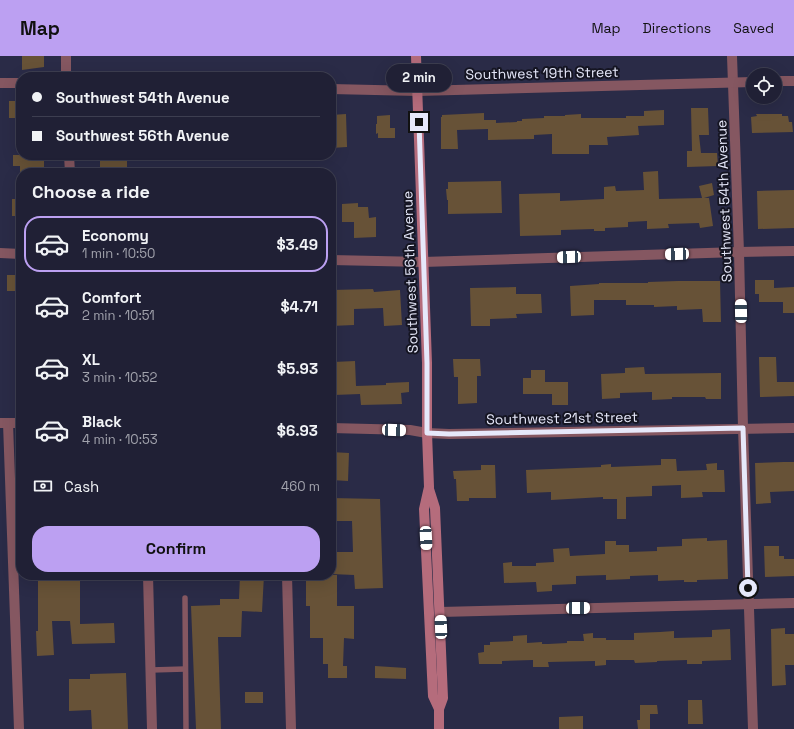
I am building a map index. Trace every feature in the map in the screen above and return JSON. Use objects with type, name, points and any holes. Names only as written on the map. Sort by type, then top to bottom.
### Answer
[{"type":"street","points":[[66,56],[66,72]]},
{"type":"street","name":"Southwest 56th Avenue","points":[[416,56],[427,363],[429,487],[424,509],[433,696],[439,709]]},
{"type":"street","name":"Southwest 54th Avenue","points":[[732,56],[740,252],[743,428],[753,729]]},
{"type":"street","points":[[782,81],[794,81]]},
{"type":"street","name":"Southwest 19th Street","points":[[336,89],[418,90],[746,82]]},
{"type":"street","points":[[0,83],[16,83]]},
{"type":"street","points":[[336,260],[423,262],[794,251]]},
{"type":"street","points":[[0,253],[16,254]]},
{"type":"street","points":[[16,423],[4,423],[19,729]]},
{"type":"street","name":"Southwest 21st Street","points":[[336,428],[410,430],[427,433],[457,434],[794,428]]},
{"type":"street","name":"Southwest 56th Avenue","points":[[429,487],[436,508],[444,698],[439,709],[439,729]]},
{"type":"street","points":[[148,580],[152,729]]},
{"type":"street","points":[[287,580],[291,729]]},
{"type":"street","points":[[440,612],[794,603]]},
{"type":"lane","points":[[185,598],[186,729]]},
{"type":"lane","points":[[150,670],[185,669]]},
{"type":"building","points":[[22,56],[44,56],[44,67],[22,70]]},
{"type":"building","points":[[9,101],[16,101],[16,118],[9,118]]},
{"type":"building","points":[[691,108],[708,108],[709,135],[699,135],[701,153],[717,153],[718,166],[687,167],[687,151],[692,151]]},
{"type":"building","points":[[664,110],[664,125],[638,126],[639,135],[607,137],[608,145],[589,145],[589,154],[552,154],[552,134],[534,135],[534,139],[488,140],[488,129],[457,130],[458,149],[441,149],[442,115],[484,113],[484,120],[496,120],[496,123],[517,122],[522,121],[522,119],[544,118],[544,116],[581,114],[581,118],[626,118],[626,116],[644,116],[644,111]]},
{"type":"building","points":[[346,114],[347,147],[336,148],[336,115]]},
{"type":"building","points":[[756,114],[782,114],[782,116],[788,116],[789,122],[792,122],[793,132],[752,133],[751,117],[757,116]]},
{"type":"building","points":[[390,115],[390,128],[395,128],[395,138],[378,138],[378,133],[376,134],[377,116]]},
{"type":"building","points":[[13,155],[16,155],[16,160],[44,160],[44,168],[20,168],[20,166],[13,166]]},
{"type":"building","points":[[100,160],[127,160],[127,168],[100,168]]},
{"type":"building","points":[[658,171],[659,199],[702,198],[699,186],[712,183],[714,195],[704,198],[709,198],[713,226],[700,228],[699,223],[668,224],[669,228],[647,229],[647,221],[628,222],[628,227],[605,228],[605,231],[594,231],[594,229],[561,230],[561,235],[520,236],[519,194],[560,193],[560,201],[604,199],[604,187],[615,186],[616,191],[644,190],[643,172]]},
{"type":"building","points":[[501,181],[502,213],[448,214],[446,189],[448,189],[448,182]]},
{"type":"building","points":[[794,190],[794,228],[758,229],[757,191]]},
{"type":"building","points":[[12,199],[16,199],[16,216],[12,216]]},
{"type":"building","points":[[358,203],[358,207],[368,207],[369,218],[376,217],[376,237],[354,238],[354,222],[342,222],[342,204]]},
{"type":"building","points":[[7,275],[16,275],[16,291],[7,291]]},
{"type":"building","points":[[755,280],[774,280],[774,288],[794,287],[794,313],[783,313],[783,302],[759,302],[759,294],[755,294]]},
{"type":"building","points":[[720,281],[721,322],[703,322],[702,309],[677,310],[677,306],[654,307],[654,305],[626,305],[626,300],[594,300],[594,315],[571,316],[570,286],[599,283],[648,283]]},
{"type":"building","points":[[516,287],[516,294],[541,294],[542,313],[516,314],[517,318],[490,319],[490,326],[471,326],[470,288]]},
{"type":"building","points":[[373,289],[374,292],[400,290],[402,325],[384,326],[383,308],[354,309],[354,325],[336,326],[336,290]]},
{"type":"building","points":[[759,357],[776,357],[777,382],[794,382],[794,396],[760,397]]},
{"type":"building","points":[[453,359],[480,359],[481,376],[477,376],[477,403],[458,404],[458,377],[454,377]]},
{"type":"building","points":[[355,361],[356,386],[386,385],[386,383],[409,382],[409,392],[401,393],[402,404],[361,405],[360,394],[336,395],[336,362]]},
{"type":"building","points":[[644,367],[645,374],[721,373],[721,399],[706,399],[705,397],[672,397],[672,399],[652,400],[652,392],[620,393],[620,398],[602,399],[601,374],[625,373],[625,368]]},
{"type":"building","points":[[531,370],[545,370],[545,382],[568,382],[568,405],[552,405],[552,394],[523,394],[523,378],[531,378]]},
{"type":"building","points":[[336,452],[349,453],[348,481],[336,480]]},
{"type":"building","points":[[661,459],[676,459],[677,471],[707,470],[706,464],[717,463],[717,470],[724,470],[725,492],[702,492],[703,497],[681,498],[681,485],[652,486],[652,496],[626,497],[626,519],[617,519],[617,499],[603,499],[603,497],[551,500],[551,492],[527,493],[526,470],[601,467],[601,465],[611,464],[611,467],[661,465]]},
{"type":"building","points":[[794,462],[794,491],[770,492],[771,503],[756,504],[755,463]]},
{"type":"building","points":[[481,465],[495,465],[496,498],[469,498],[469,501],[457,501],[456,479],[454,479],[453,471],[481,470]]},
{"type":"building","points":[[336,498],[380,499],[383,588],[355,589],[354,575],[336,574],[336,552],[353,552],[352,521],[336,521]]},
{"type":"building","points":[[707,538],[707,541],[727,540],[728,579],[684,582],[684,580],[658,581],[658,575],[630,576],[630,579],[606,580],[606,575],[576,576],[576,584],[552,585],[552,591],[537,592],[536,582],[504,583],[503,563],[512,562],[512,566],[536,566],[536,563],[554,562],[553,549],[569,548],[570,556],[605,554],[605,541],[616,541],[616,545],[629,545],[629,552],[657,551],[657,547],[682,546],[682,539]]},
{"type":"building","points":[[764,546],[779,546],[779,556],[784,556],[784,559],[794,559],[794,576],[765,577]]},
{"type":"building","points":[[337,575],[337,606],[354,606],[354,639],[344,638],[343,666],[347,666],[347,678],[328,678],[328,664],[323,664],[323,638],[310,638],[310,606],[306,606],[306,580],[336,580]]},
{"type":"building","points":[[38,580],[80,580],[80,624],[114,623],[115,643],[72,644],[70,621],[52,621],[54,655],[37,656],[36,631],[38,631]]},
{"type":"building","points":[[240,580],[264,580],[262,612],[242,611],[241,637],[218,637],[221,729],[196,729],[191,606],[220,605],[220,599],[239,599]]},
{"type":"building","points":[[785,628],[785,634],[794,634],[794,665],[785,665],[786,685],[772,686],[771,629]]},
{"type":"building","points":[[730,629],[731,660],[702,661],[702,664],[687,664],[687,660],[635,663],[634,660],[606,660],[606,665],[595,666],[595,661],[548,662],[549,667],[533,667],[533,660],[502,661],[502,664],[479,664],[478,653],[484,652],[484,645],[490,645],[490,642],[513,641],[513,636],[527,635],[527,643],[542,642],[542,644],[548,644],[567,643],[567,641],[584,641],[583,634],[593,633],[593,638],[606,638],[606,640],[634,640],[634,633],[674,631],[674,638],[712,637],[712,630]]},
{"type":"building","points":[[375,666],[406,668],[406,679],[375,678]]},
{"type":"building","points":[[126,673],[128,729],[92,729],[91,710],[69,711],[69,679],[90,679],[90,674]]},
{"type":"building","points":[[245,692],[263,692],[263,703],[245,703]]},
{"type":"building","points":[[688,700],[702,700],[703,724],[688,724]]},
{"type":"building","points":[[640,705],[657,705],[658,714],[650,714],[650,729],[638,729],[637,720],[640,720]]},
{"type":"building","points":[[583,716],[583,729],[559,729],[559,717]]},
{"type":"route","points":[[419,122],[427,363],[427,433],[449,434],[743,428],[748,588]]}]
